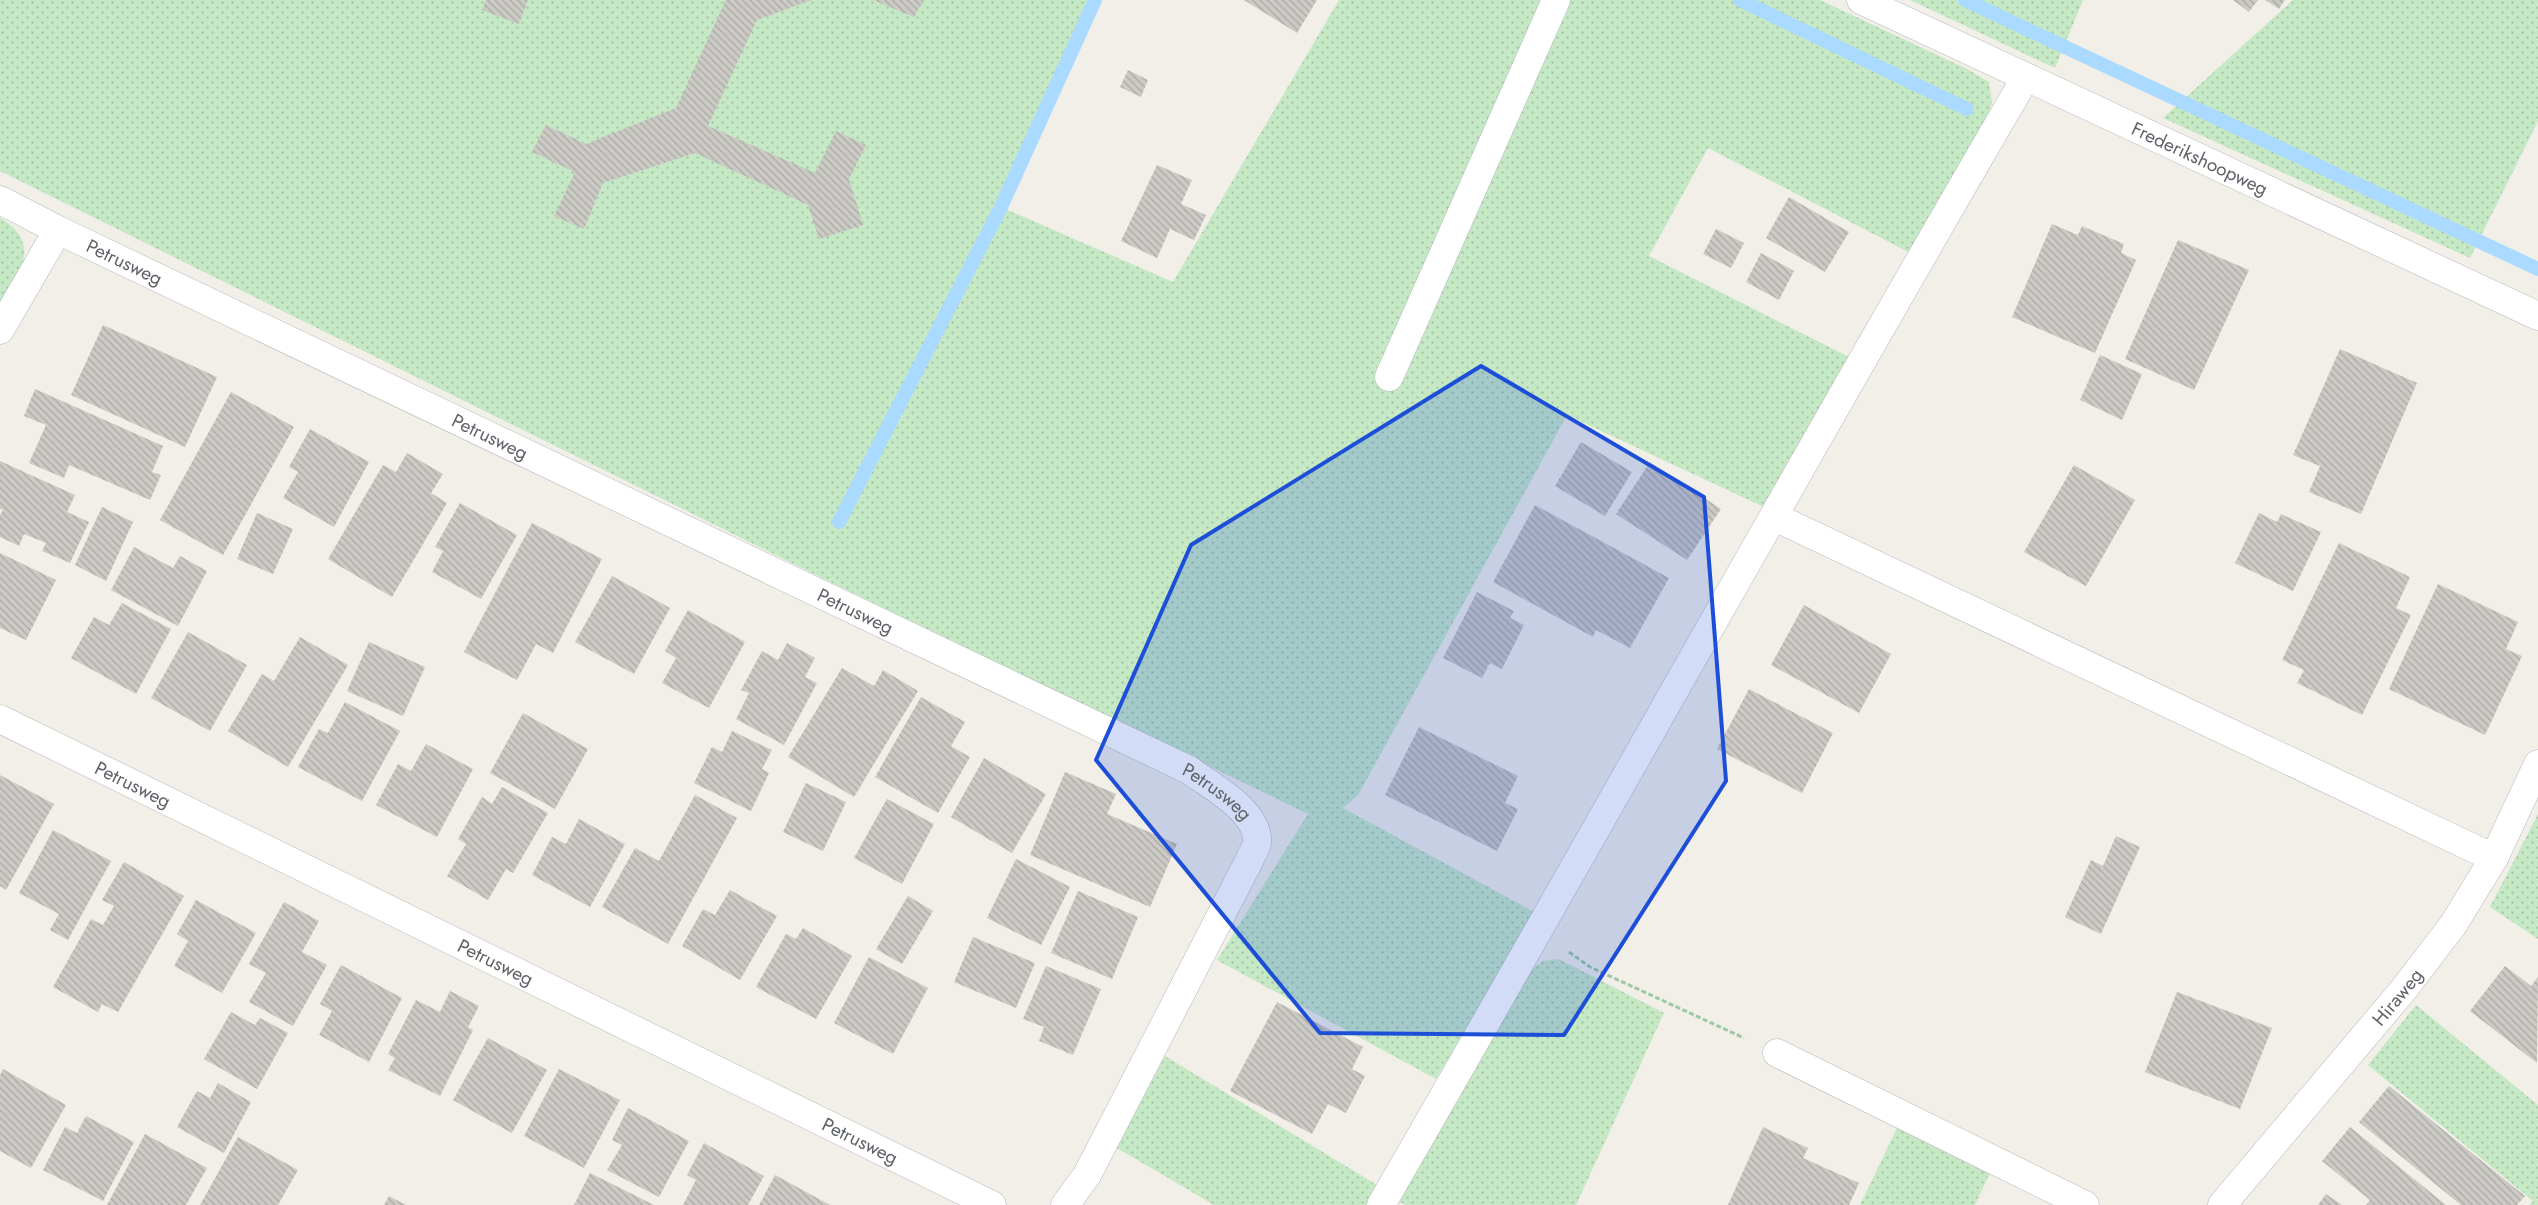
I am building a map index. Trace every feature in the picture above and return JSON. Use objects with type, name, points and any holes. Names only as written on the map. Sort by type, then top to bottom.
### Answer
[{"type":"street","points":[[1389,377],[1556,0]]},
{"type":"street","name":"Frederikshoopweg","points":[[1862,0],[2538,316]]},
{"type":"street","points":[[1381,1205],[1546,920],[1912,272],[2026,77]]},
{"type":"street","name":"Petrusweg","points":[[0,200],[58,230],[1189,770],[1238,806],[1252,823],[1257,842],[1249,861],[1087,1175],[1065,1205]]},
{"type":"street","points":[[0,330],[58,230]]},
{"type":"street","points":[[1775,517],[2494,858]]},
{"type":"street","name":"Petrusweg","points":[[0,719],[992,1205]]},
{"type":"street","name":"Hiraweg","points":[[2222,1205],[2404,989],[2453,925],[2494,858],[2538,764]]},
{"type":"street","points":[[1777,1053],[2085,1205]]},
{"type":"path","points":[[1546,920],[1569,952],[1590,967],[1777,1053]]},
{"type":"highlighted area","points":[[1481,366],[1704,497],[1726,781],[1564,1035],[1320,1033],[1096,760],[1191,545]]},
{"type":"green space","points":[[0,0],[1095,0],[1001,207],[1173,282],[1339,0],[1820,0],[1967,69],[1989,82],[1992,102],[1986,125],[1912,254],[1708,148],[1649,256],[1851,358],[1768,509],[1567,415],[1358,795],[1343,808],[1536,913],[1436,1079],[1217,960],[1308,814],[812,573],[0,171]]},
{"type":"green space","points":[[1910,0],[2083,0],[2055,68]]},
{"type":"green space","points":[[2293,0],[2538,0],[2538,121],[2470,258],[2163,118]]},
{"type":"green space","points":[[0,218],[13,228],[21,238],[24,249],[20,274],[0,310]]},
{"type":"green space","points":[[2538,814],[2538,939],[2490,907]]},
{"type":"green space","points":[[1559,959],[1664,1013],[1576,1205],[1406,1205],[1395,1200],[1528,972],[1543,961]]},
{"type":"green space","points":[[2416,1005],[2538,1105],[2538,1205],[2530,1205],[2533,1201],[2368,1065]]},
{"type":"green space","points":[[1165,1056],[1377,1185],[1367,1205],[1214,1205],[1117,1148]]},
{"type":"green space","points":[[1898,1126],[1990,1173],[1975,1205],[1860,1205]]},
{"type":"building","points":[[486,0],[528,0],[519,24],[482,10]]},
{"type":"building","points":[[726,0],[811,0],[757,20],[708,126],[815,173],[836,131],[866,145],[849,179],[863,225],[819,239],[808,205],[695,153],[603,183],[584,229],[554,216],[575,172],[532,152],[546,125],[586,144],[676,108]]},
{"type":"building","points":[[873,0],[924,0],[914,17]]},
{"type":"building","points":[[1244,0],[1317,0],[1297,33]]},
{"type":"building","points":[[2233,0],[2258,0],[2249,12]]},
{"type":"building","points":[[2265,0],[2285,0],[2279,9]]},
{"type":"building","points":[[1128,70],[1148,80],[1141,97],[1120,87]]},
{"type":"building","points":[[1157,165],[1192,180],[1181,204],[1206,215],[1194,240],[1170,229],[1157,258],[1121,241]]},
{"type":"building","points":[[1789,197],[1849,232],[1825,272],[1766,238]]},
{"type":"building","points":[[2052,224],[2078,235],[2082,226],[2124,244],[2121,253],[2136,260],[2095,353],[2012,317]]},
{"type":"building","points":[[1716,229],[1744,243],[1731,268],[1703,254]]},
{"type":"building","points":[[2178,240],[2249,270],[2194,390],[2125,359]]},
{"type":"building","points":[[1761,253],[1794,271],[1779,300],[1746,282]]},
{"type":"building","points":[[103,325],[217,377],[185,447],[71,395]]},
{"type":"building","points":[[2340,349],[2417,383],[2361,514],[2309,492],[2320,466],[2293,455]]},
{"type":"building","points":[[2100,355],[2142,374],[2122,420],[2080,400]]},
{"type":"building","points":[[35,389],[163,446],[152,472],[161,475],[150,500],[69,465],[64,478],[29,463],[46,425],[24,416]]},
{"type":"building","points":[[231,392],[294,427],[223,555],[160,520]]},
{"type":"building","points":[[310,429],[369,462],[334,527],[283,498],[298,472],[289,467]]},
{"type":"building","points":[[1581,442],[1632,472],[1605,516],[1555,486]]},
{"type":"building","points":[[407,453],[443,474],[431,493],[447,503],[392,597],[328,559],[383,465],[396,472]]},
{"type":"building","points":[[0,461],[75,495],[67,512],[89,522],[70,563],[42,551],[46,543],[24,534],[19,546],[0,537],[0,515],[3,510],[0,509]]},
{"type":"building","points":[[1650,462],[1721,509],[1687,560],[1616,514]]},
{"type":"building","points":[[2074,465],[2135,500],[2086,586],[2024,552]]},
{"type":"building","points":[[460,503],[517,535],[481,599],[432,572],[443,551],[435,547]]},
{"type":"building","points":[[1535,505],[1669,578],[1630,648],[1596,630],[1593,637],[1493,582]]},
{"type":"building","points":[[102,507],[133,522],[106,581],[75,565]]},
{"type":"building","points":[[257,513],[293,529],[273,574],[237,559]]},
{"type":"building","points":[[2259,513],[2277,522],[2281,514],[2321,532],[2293,591],[2235,563]]},
{"type":"building","points":[[532,523],[602,559],[553,653],[536,644],[517,680],[464,652]]},
{"type":"building","points":[[2339,543],[2410,577],[2396,608],[2411,615],[2362,715],[2297,683],[2304,670],[2282,660]]},
{"type":"building","points":[[134,547],[173,568],[180,556],[207,571],[178,626],[111,590]]},
{"type":"building","points":[[0,553],[56,580],[26,640],[0,628]]},
{"type":"building","points":[[612,576],[670,608],[634,674],[575,642]]},
{"type":"building","points":[[2438,584],[2518,622],[2506,649],[2522,656],[2485,735],[2389,689]]},
{"type":"building","points":[[1477,592],[1514,611],[1510,618],[1524,625],[1502,669],[1490,663],[1482,678],[1443,658]]},
{"type":"building","points":[[122,603],[171,629],[136,694],[71,658],[94,617],[109,625]]},
{"type":"building","points":[[1804,605],[1891,654],[1859,713],[1771,665]]},
{"type":"building","points":[[688,610],[745,642],[709,708],[662,683],[676,658],[665,651]]},
{"type":"building","points":[[188,632],[247,665],[210,731],[151,698]]},
{"type":"building","points":[[300,637],[348,665],[288,767],[228,731],[262,674],[274,681]]},
{"type":"building","points":[[369,642],[425,667],[403,716],[347,691]]},
{"type":"building","points":[[787,643],[815,658],[805,677],[817,683],[784,745],[736,719],[749,693],[741,690],[762,651],[778,660]]},
{"type":"building","points":[[842,668],[874,686],[883,670],[918,691],[854,797],[788,757]]},
{"type":"building","points":[[1749,689],[1833,733],[1802,793],[1717,749]]},
{"type":"building","points":[[921,697],[965,722],[951,746],[970,757],[938,813],[875,777]]},
{"type":"building","points":[[345,702],[400,731],[362,801],[298,767],[319,729],[328,733]]},
{"type":"building","points":[[523,713],[588,749],[555,809],[490,773]]},
{"type":"building","points":[[1419,727],[1518,776],[1505,803],[1518,809],[1497,851],[1385,795]]},
{"type":"building","points":[[732,731],[772,750],[762,769],[769,773],[751,811],[694,783],[712,747],[722,752]]},
{"type":"building","points":[[426,744],[473,769],[437,837],[376,805],[398,764],[411,771]]},
{"type":"building","points":[[984,758],[1046,794],[1012,853],[951,817]]},
{"type":"building","points":[[1065,772],[1116,794],[1107,814],[1177,844],[1150,907],[1030,855]]},
{"type":"building","points":[[0,775],[54,804],[6,890],[0,886]]},
{"type":"building","points":[[806,783],[846,802],[823,851],[783,832]]},
{"type":"building","points":[[502,787],[548,813],[513,873],[506,869],[488,900],[447,876],[466,844],[458,839],[482,797],[492,804]]},
{"type":"building","points":[[695,795],[737,818],[668,944],[602,907],[635,848],[659,861]]},
{"type":"building","points":[[887,799],[934,824],[902,884],[854,858]]},
{"type":"building","points":[[579,819],[625,844],[590,907],[532,875],[552,837],[566,844]]},
{"type":"building","points":[[53,830],[111,861],[68,940],[50,930],[59,914],[19,893]]},
{"type":"building","points":[[2116,836],[2140,847],[2101,934],[2065,917],[2091,860],[2103,866]]},
{"type":"building","points":[[1016,859],[1070,887],[1041,945],[987,918]]},
{"type":"building","points":[[124,862],[184,896],[118,1012],[102,1004],[98,1012],[53,987],[91,919],[103,925],[114,906],[102,900]]},
{"type":"building","points":[[730,890],[777,916],[740,980],[682,946],[703,909],[715,915]]},
{"type":"building","points":[[1078,891],[1138,917],[1112,979],[1051,953]]},
{"type":"building","points":[[908,896],[933,911],[902,964],[876,949]]},
{"type":"building","points":[[196,900],[256,933],[222,993],[174,966],[188,941],[177,934]]},
{"type":"building","points":[[284,902],[319,921],[302,952],[327,965],[293,1026],[249,1002],[266,973],[249,964]]},
{"type":"building","points":[[803,928],[852,956],[816,1019],[756,987],[786,934],[796,939]]},
{"type":"building","points":[[973,937],[1035,963],[1016,1008],[954,982]]},
{"type":"building","points":[[869,957],[928,988],[893,1054],[834,1023]]},
{"type":"building","points":[[341,965],[402,998],[369,1062],[319,1035],[332,1011],[320,1004]]},
{"type":"building","points":[[1046,966],[1101,989],[1073,1055],[1039,1041],[1044,1027],[1023,1019]]},
{"type":"building","points":[[2505,966],[2531,986],[2538,977],[2537,1063],[2470,1011]]},
{"type":"building","points":[[450,991],[479,1006],[468,1027],[473,1030],[440,1096],[388,1070],[395,1058],[388,1054],[416,1000],[440,1012]]},
{"type":"building","points":[[2177,992],[2272,1028],[2240,1109],[2145,1072]]},
{"type":"building","points":[[1277,1002],[1363,1047],[1352,1069],[1365,1076],[1346,1113],[1328,1104],[1312,1134],[1230,1091]]},
{"type":"building","points":[[231,1012],[255,1025],[260,1018],[288,1033],[257,1089],[204,1059]]},
{"type":"building","points":[[488,1038],[547,1070],[512,1133],[453,1100]]},
{"type":"building","points":[[3,1069],[66,1105],[31,1168],[0,1151],[0,1075]]},
{"type":"building","points":[[559,1069],[620,1100],[584,1168],[524,1136]]},
{"type":"building","points":[[218,1083],[251,1102],[224,1153],[177,1127],[197,1091],[210,1098]]},
{"type":"building","points":[[2389,1086],[2525,1196],[2517,1205],[2461,1205],[2359,1122]]},
{"type":"building","points":[[628,1108],[689,1141],[659,1197],[607,1170],[622,1145],[612,1140]]},
{"type":"building","points":[[86,1116],[134,1142],[103,1201],[43,1170],[65,1127],[77,1133]]},
{"type":"building","points":[[1763,1127],[1808,1148],[1803,1158],[1859,1183],[1849,1205],[1728,1205]]},
{"type":"building","points":[[2350,1127],[2446,1205],[2366,1205],[2370,1200],[2322,1161]]},
{"type":"building","points":[[145,1134],[207,1168],[186,1205],[107,1205]]},
{"type":"building","points":[[238,1137],[298,1170],[278,1205],[200,1205]]},
{"type":"building","points":[[704,1143],[764,1176],[748,1205],[683,1205],[696,1180],[687,1175]]},
{"type":"building","points":[[590,1173],[654,1205],[574,1205]]},
{"type":"building","points":[[775,1175],[830,1205],[759,1205]]},
{"type":"building","points":[[2326,1194],[2342,1205],[2318,1205]]},
{"type":"building","points":[[389,1196],[406,1205],[384,1205]]},
{"type":"waterway","points":[[839,522],[1001,207],[1095,0]]},
{"type":"waterway","points":[[1740,0],[1967,109]]},
{"type":"waterway","points":[[1965,0],[2538,269]]}]
